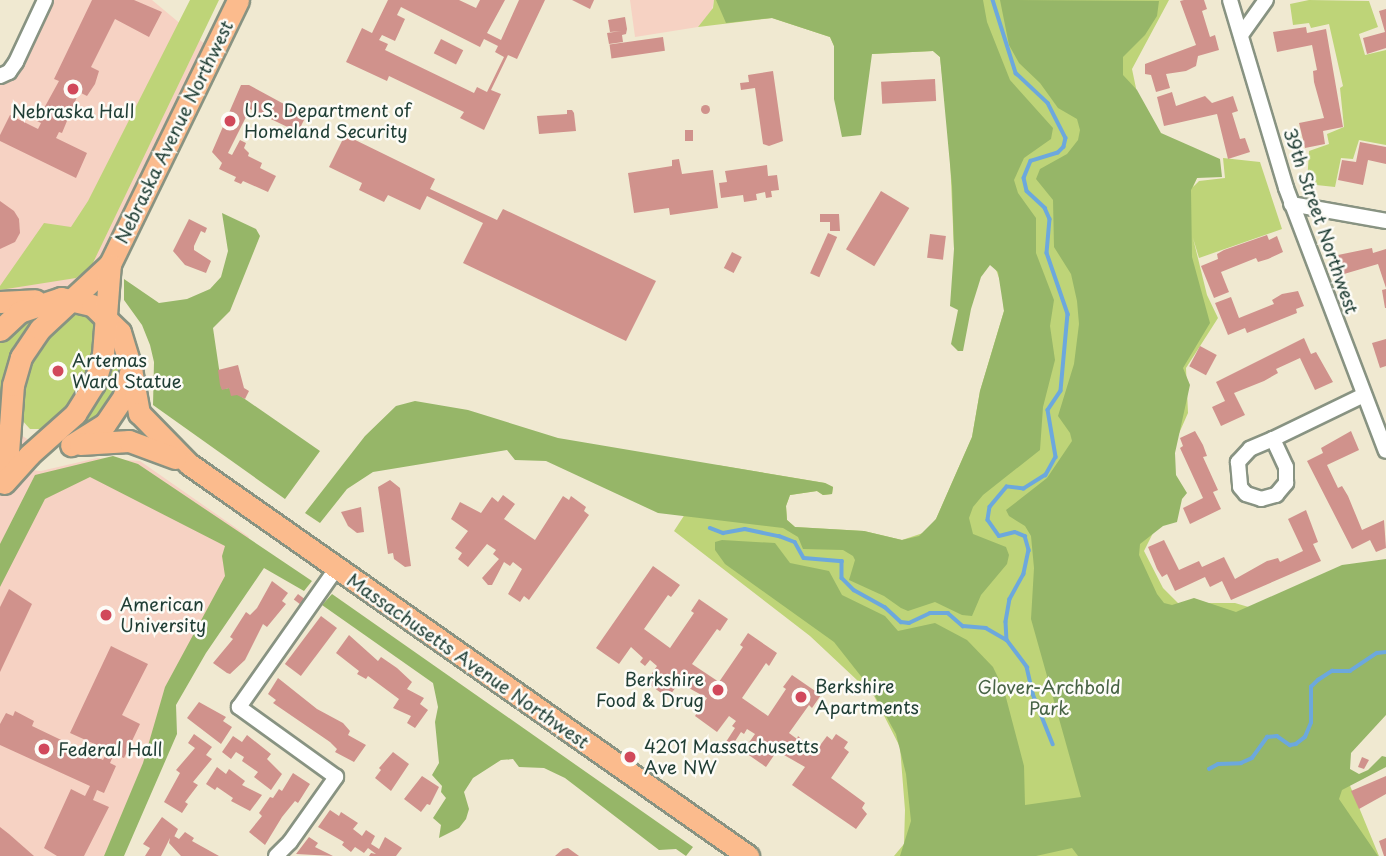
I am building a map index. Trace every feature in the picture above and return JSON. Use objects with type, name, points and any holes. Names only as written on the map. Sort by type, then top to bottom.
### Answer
[{"type":"main road","name":"Nebraska Avenue Northwest","points":[[42,444],[75,414],[94,384],[103,354],[110,264],[238,0]]},
{"type":"main road","name":"Nebraska Avenue Northwest","points":[[6,423],[21,357],[64,299],[110,264]]},
{"type":"main road","points":[[0,330],[19,312],[64,299]]},
{"type":"main road","points":[[0,302],[64,299],[92,305],[105,315]]},
{"type":"main road","name":"Massachusetts Avenue Northwest","points":[[105,315],[123,337],[139,413],[189,464],[748,856]]},
{"type":"main road","points":[[71,445],[94,433],[114,414],[124,396],[131,369]]},
{"type":"main road","points":[[6,423],[42,444],[3,486],[6,423]]},
{"type":"main road","name":"Massachusetts Avenue Northwest","points":[[42,444],[129,442],[189,464]]},
{"type":"street","points":[[0,76],[9,72],[16,62],[45,0]]},
{"type":"street","name":"39th Street Northwest","points":[[1230,0],[1292,204],[1386,451]]},
{"type":"street","points":[[1241,35],[1266,0]]},
{"type":"street","points":[[1292,204],[1386,221]]},
{"type":"street","points":[[1273,439],[1364,395]]},
{"type":"street","points":[[276,856],[290,842],[336,777],[239,707],[336,569]]},
{"type":"shaded area","points":[[51,0],[152,0],[213,51],[92,305],[0,330],[0,85],[10,81]]},
{"type":"shaded area","points":[[630,0],[714,0],[712,10],[698,27],[635,37]]},
{"type":"shaded area","name":"American University","points":[[0,417],[11,429],[29,440],[20,459],[32,470],[41,471],[97,458],[140,461],[249,537],[176,693],[107,856],[0,856]]},
{"type":"green space","points":[[190,0],[219,0],[91,267],[76,278],[0,290],[0,286],[44,223],[71,227],[88,201]]},
{"type":"green space","name":"Glover-Archbold Park","points":[[714,0],[1169,0],[1132,69],[1142,117],[1197,178],[1193,187],[1199,181],[1225,178],[1223,158],[1260,162],[1282,229],[1199,258],[1193,238],[1207,295],[1218,318],[1186,368],[1188,413],[1173,447],[1159,521],[1144,551],[1163,588],[1178,603],[1235,603],[1262,611],[1337,754],[1379,856],[894,856],[904,844],[905,810],[900,747],[874,696],[810,636],[674,531],[717,465],[825,483],[833,487],[832,494],[823,495],[817,491],[790,495],[786,506],[787,520],[795,527],[864,531],[902,540],[926,532],[936,519],[972,437],[980,391],[1004,311],[1002,286],[995,267],[954,249],[949,136],[940,57],[933,51],[872,54],[834,46],[830,37],[772,18],[698,27],[713,8]]},
{"type":"green space","points":[[716,0],[983,0],[987,22],[1010,80],[1053,128],[1051,139],[1024,158],[1014,180],[1018,193],[1036,218],[1036,253],[1054,300],[1050,326],[1055,360],[1043,407],[1040,450],[983,495],[973,507],[969,518],[973,534],[1006,547],[1009,555],[1007,564],[981,595],[972,616],[962,615],[935,602],[908,611],[901,608],[884,596],[849,580],[855,560],[853,556],[843,550],[803,549],[798,537],[783,528],[658,513],[546,461],[515,460],[507,450],[373,472],[347,489],[320,523],[305,513],[365,436],[396,406],[415,401],[468,410],[558,438],[825,483],[833,487],[832,494],[823,495],[817,491],[790,495],[786,506],[787,520],[795,527],[864,531],[902,540],[919,536],[936,519],[972,437],[980,391],[1004,311],[998,272],[990,265],[981,277],[971,309],[963,351],[958,351],[951,344],[958,310],[950,306],[954,249],[952,186],[940,57],[933,51],[872,54],[861,135],[842,137],[834,99],[834,46],[830,37],[772,18],[726,23]]},
{"type":"green space","name":"Glover-Archbold Park","points":[[1000,0],[1159,1],[1157,16],[1145,35],[1123,57],[1123,75],[1137,90],[1161,133],[1220,159],[1222,177],[1197,178],[1191,190],[1192,257],[1210,323],[1183,368],[1190,385],[1175,453],[1176,475],[1187,493],[1182,499],[1177,522],[1163,526],[1140,544],[1139,555],[1164,603],[1172,605],[1194,598],[1236,612],[1342,565],[1386,559],[1386,715],[1351,753],[1350,769],[1359,774],[1368,770],[1382,756],[1386,757],[1386,767],[1342,790],[1339,799],[1378,856],[1078,856],[1072,848],[1036,856],[900,856],[911,821],[906,774],[896,734],[871,689],[834,642],[725,564],[715,550],[715,542],[722,540],[775,543],[790,563],[829,571],[842,595],[885,616],[898,631],[935,623],[967,640],[993,667],[1004,690],[1024,766],[1025,805],[1081,797],[1031,619],[1034,568],[1031,536],[1025,526],[1009,516],[1006,510],[1047,478],[1072,441],[1070,433],[1058,416],[1074,364],[1079,324],[1077,301],[1071,274],[1054,247],[1053,200],[1036,179],[1040,169],[1067,154],[1078,140],[1080,130],[1077,119],[1058,108],[1040,83],[1019,63],[1009,45]]},
{"type":"green space","points":[[1309,0],[1369,1],[1378,27],[1359,34],[1365,55],[1386,50],[1386,145],[1359,140],[1353,159],[1341,158],[1335,187],[1307,184],[1309,151],[1329,144],[1327,134],[1344,127],[1340,88],[1343,86],[1329,24],[1311,28],[1309,23],[1293,25],[1290,4]]},
{"type":"green space","points":[[222,213],[256,229],[260,236],[230,311],[213,328],[222,389],[229,388],[320,451],[285,499],[153,405],[154,362],[150,345],[142,325],[124,300],[124,279],[159,303],[187,299],[210,289],[221,277],[228,251]]},
{"type":"green space","points":[[43,309],[4,407],[0,400],[0,343],[10,328]]},
{"type":"green space","points":[[77,312],[93,319],[97,340],[83,392],[43,429],[30,429],[21,419],[24,371],[42,337]]},
{"type":"green space","points":[[111,336],[123,375],[108,412],[72,435],[69,432]]},
{"type":"green space","points":[[113,456],[138,464],[312,581],[304,591],[264,568],[206,653],[176,705],[177,734],[124,856],[104,856],[143,763],[165,687],[225,576],[222,556],[225,546],[90,477],[45,499],[0,587],[0,544],[35,475]]},
{"type":"green space","points":[[332,594],[693,847],[686,856],[676,849],[659,850],[565,778],[544,768],[519,767],[513,759],[501,760],[473,778],[464,792],[469,809],[466,819],[459,828],[439,838],[441,825],[433,818],[446,798],[441,792],[442,786],[432,775],[439,763],[435,722],[438,707],[433,683],[322,605]]},
{"type":"building","name":"Nebraska Hall","points":[[92,0],[134,0],[162,12],[149,37],[115,19],[91,67],[99,71],[95,84],[87,96],[79,92],[62,133],[59,132],[56,138],[87,153],[76,178],[0,141],[0,135],[10,115],[38,129],[41,123],[37,121],[59,81],[54,79]]},
{"type":"building","points":[[388,0],[459,0],[476,8],[480,0],[505,0],[487,33],[501,40],[519,0],[545,0],[517,59],[508,55],[491,90],[501,94],[484,130],[460,118],[464,112],[389,76],[387,81],[346,62],[362,28],[372,33]],"holes":[[[401,7],[480,47],[484,39],[498,46],[495,52],[504,57],[487,92],[477,87],[474,93],[385,50],[388,44],[379,40],[382,35],[395,41],[405,19],[397,15]]]},
{"type":"building","points":[[572,0],[594,0],[590,9]]},
{"type":"building","points":[[1204,0],[1207,9],[1202,11],[1210,37],[1215,35],[1219,50],[1198,56],[1196,66],[1186,71],[1166,74],[1170,88],[1156,92],[1151,75],[1145,74],[1145,64],[1196,45],[1180,1]]},
{"type":"building","points":[[1386,9],[1386,48],[1367,54],[1363,38],[1385,32],[1379,11]]},
{"type":"building","points":[[625,17],[627,29],[626,34],[622,35],[623,42],[609,44],[607,33],[621,31],[610,32],[608,20]]},
{"type":"building","points":[[1306,27],[1307,33],[1326,29],[1343,127],[1323,131],[1325,144],[1305,148],[1299,123],[1324,118],[1314,82],[1313,71],[1317,70],[1312,45],[1277,52],[1273,32]]},
{"type":"building","points":[[663,37],[665,51],[611,58],[610,45]]},
{"type":"building","points":[[441,39],[463,50],[456,65],[434,53]]},
{"type":"building","points":[[773,71],[783,141],[769,146],[763,144],[755,88],[741,90],[740,83],[749,82],[748,75]]},
{"type":"building","points":[[935,79],[936,101],[882,104],[881,82]]},
{"type":"building","points":[[241,85],[249,85],[306,116],[298,132],[250,109],[228,153],[232,155],[240,140],[246,143],[244,148],[249,153],[248,156],[262,163],[260,168],[276,176],[268,192],[243,181],[241,184],[234,181],[236,177],[219,169],[222,163],[212,152]]},
{"type":"building","points":[[1172,92],[1176,106],[1205,96],[1212,103],[1233,96],[1238,111],[1232,113],[1240,139],[1245,138],[1250,152],[1228,159],[1217,114],[1164,126],[1157,97]]},
{"type":"building","points":[[705,104],[710,109],[705,114],[700,109]]},
{"type":"building","points":[[567,110],[574,113],[576,131],[539,134],[537,116],[567,114]]},
{"type":"building","points":[[685,130],[693,130],[693,141],[685,141]]},
{"type":"building","points":[[345,135],[435,179],[430,189],[497,220],[503,209],[656,281],[626,341],[463,263],[483,223],[427,196],[420,210],[388,195],[384,202],[359,190],[362,183],[329,167]]},
{"type":"building","points":[[1360,142],[1386,147],[1386,164],[1368,160],[1363,185],[1338,180],[1342,160],[1356,162]]},
{"type":"building","points":[[679,159],[682,174],[713,170],[718,208],[670,215],[669,208],[634,213],[628,173],[672,166],[672,160]]},
{"type":"building","points":[[767,165],[768,176],[777,175],[779,190],[771,191],[772,197],[766,198],[765,192],[756,194],[757,200],[744,202],[743,195],[721,198],[719,183],[727,182],[725,171]]},
{"type":"building","points":[[881,191],[909,208],[874,266],[846,249]]},
{"type":"building","points":[[0,201],[14,211],[19,219],[20,233],[15,242],[0,249]]},
{"type":"building","points":[[820,214],[839,214],[840,231],[830,231],[830,222],[820,222]]},
{"type":"building","points":[[189,219],[207,228],[205,233],[201,231],[194,246],[194,250],[211,261],[206,273],[185,265],[173,251]]},
{"type":"building","points":[[828,233],[837,237],[819,277],[810,273]]},
{"type":"building","points":[[930,234],[946,236],[943,260],[927,258]]},
{"type":"building","points":[[1267,235],[1269,240],[1277,236],[1283,252],[1258,262],[1256,258],[1221,272],[1229,292],[1214,298],[1201,266],[1218,259],[1217,254],[1224,250]]},
{"type":"building","points":[[1372,248],[1373,253],[1386,249],[1386,288],[1378,264],[1344,274],[1338,255]]},
{"type":"building","points":[[732,252],[742,257],[734,273],[724,268]]},
{"type":"building","points":[[1386,289],[1386,308],[1385,308],[1382,290]]},
{"type":"building","points":[[1298,291],[1304,306],[1296,309],[1297,313],[1247,333],[1245,328],[1228,335],[1215,303],[1231,297],[1239,318],[1274,304],[1272,300],[1282,294]]},
{"type":"building","points":[[1304,338],[1311,354],[1316,352],[1333,382],[1315,390],[1300,358],[1276,369],[1278,373],[1264,381],[1234,393],[1245,415],[1221,426],[1212,407],[1225,401],[1216,382]]},
{"type":"building","points":[[1386,339],[1386,366],[1380,368],[1372,343]]},
{"type":"building","points":[[1200,346],[1217,355],[1206,375],[1189,366]]},
{"type":"building","points":[[238,365],[244,388],[249,391],[245,399],[237,395],[231,396],[229,388],[222,390],[220,385],[218,370]]},
{"type":"building","points":[[1195,431],[1207,456],[1203,457],[1218,490],[1213,492],[1221,509],[1190,524],[1183,508],[1203,498],[1180,448],[1183,446],[1180,438]]},
{"type":"building","points":[[1351,431],[1359,450],[1327,465],[1338,488],[1342,486],[1348,496],[1362,530],[1384,520],[1386,548],[1376,552],[1370,540],[1352,549],[1307,461],[1323,453],[1321,448]]},
{"type":"building","points":[[390,480],[400,488],[411,566],[405,567],[394,559],[393,553],[388,554],[378,487]]},
{"type":"building","points":[[503,495],[515,504],[504,519],[535,540],[563,496],[569,500],[571,496],[586,507],[584,511],[589,515],[529,600],[524,596],[520,602],[508,594],[522,569],[513,562],[510,566],[504,562],[492,585],[488,585],[482,578],[499,559],[493,554],[496,550],[487,544],[468,567],[458,559],[462,553],[455,548],[468,531],[451,519],[460,502],[481,513],[492,497],[498,502]]},
{"type":"building","points":[[361,507],[364,532],[357,533],[348,526],[341,512]]},
{"type":"building","points":[[1306,510],[1318,542],[1313,544],[1321,561],[1231,600],[1222,581],[1210,587],[1205,577],[1175,591],[1167,574],[1162,577],[1157,569],[1148,547],[1164,540],[1179,570],[1199,561],[1202,567],[1224,557],[1235,579],[1267,561],[1278,558],[1280,562],[1303,551],[1288,519]]},
{"type":"building","name":"Berkshire Apartments","points":[[653,566],[680,585],[671,597],[668,595],[644,629],[670,648],[694,613],[691,611],[699,599],[728,619],[720,631],[717,629],[692,664],[719,682],[743,647],[740,645],[748,633],[777,653],[769,666],[766,663],[742,698],[768,716],[792,675],[821,695],[812,708],[809,705],[789,733],[797,739],[798,736],[815,752],[827,736],[832,740],[836,734],[848,742],[844,748],[849,752],[831,778],[865,803],[862,808],[867,814],[856,829],[792,785],[805,767],[784,755],[779,748],[766,767],[743,751],[755,734],[747,729],[744,734],[741,732],[730,749],[724,745],[735,728],[732,726],[736,721],[729,716],[717,732],[695,716],[707,698],[687,687],[689,685],[681,680],[668,698],[646,682],[657,666],[650,660],[645,666],[640,662],[643,658],[631,647],[619,664],[596,648]]},
{"type":"building","points":[[272,581],[288,593],[282,601],[286,604],[267,627],[263,624],[245,660],[230,674],[227,673],[213,663],[233,639],[230,637],[246,612],[250,615],[257,608]]},
{"type":"building","points":[[9,589],[32,604],[0,672],[0,607]]},
{"type":"building","points":[[298,594],[306,600],[302,606],[294,600]]},
{"type":"building","points":[[321,616],[337,628],[301,676],[285,664]]},
{"type":"building","points":[[349,635],[378,661],[381,657],[397,668],[412,682],[407,689],[424,698],[420,704],[428,710],[415,728],[407,723],[411,716],[393,708],[399,699],[368,676],[366,679],[357,674],[359,671],[336,653]]},
{"type":"building","points":[[111,646],[148,664],[122,715],[140,724],[124,758],[114,754],[110,763],[116,766],[104,793],[97,790],[93,800],[109,807],[84,856],[57,856],[44,848],[71,789],[85,796],[90,786],[0,745],[0,724],[6,713],[13,716],[15,711],[34,721],[32,726],[103,760],[108,750],[70,733]]},
{"type":"building","points":[[278,678],[317,709],[343,723],[350,731],[348,735],[366,745],[354,762],[335,752],[337,749],[330,742],[273,703],[276,700],[268,694]]},
{"type":"building","points":[[199,702],[226,717],[223,721],[232,727],[221,744],[187,718]]},
{"type":"building","points":[[194,734],[212,747],[206,755],[212,759],[193,782],[198,785],[185,802],[188,804],[182,813],[164,802],[180,773],[176,770],[195,748],[188,743]]},
{"type":"building","points":[[247,735],[271,754],[267,759],[282,774],[271,790],[254,777],[258,772],[242,761],[244,757],[236,752],[231,759],[222,752],[233,736],[242,742]]},
{"type":"building","points":[[393,752],[409,764],[391,791],[375,778],[381,770],[379,768]]},
{"type":"building","points":[[1362,757],[1369,760],[1364,769],[1358,767]]},
{"type":"building","points":[[217,767],[226,774],[229,769],[245,781],[242,785],[262,795],[250,811],[231,801],[233,798],[217,787],[215,790],[206,784]]},
{"type":"building","points":[[293,773],[310,784],[298,803],[295,801],[282,817],[265,845],[249,832],[262,816],[259,813],[270,797],[273,798],[279,789],[282,791]]},
{"type":"building","points":[[422,776],[439,787],[430,805],[427,804],[421,812],[404,799]]},
{"type":"building","points":[[1386,776],[1386,794],[1359,809],[1351,791]]},
{"type":"building","points":[[330,810],[339,816],[341,812],[358,823],[353,829],[362,836],[366,830],[375,836],[371,844],[379,849],[385,837],[402,848],[396,856],[369,856],[371,853],[376,854],[368,848],[364,853],[355,847],[351,852],[342,845],[344,842],[318,827]]},
{"type":"building","points":[[162,817],[178,829],[174,836],[179,839],[185,832],[194,838],[192,841],[219,856],[181,856],[169,843],[170,838],[161,856],[145,856],[150,848],[143,844]]},
{"type":"building","points":[[0,827],[9,834],[34,856],[0,856]]},
{"type":"building","points":[[309,837],[318,843],[315,847],[333,856],[296,854]]},
{"type":"building","points":[[1386,838],[1386,856],[1384,856],[1379,841]]},
{"type":"building","points":[[568,848],[579,856],[555,856],[563,849]]},
{"type":"waterway","points":[[993,0],[1016,73],[1048,103],[1066,138],[1064,147],[1058,153],[1031,161],[1024,178],[1027,191],[1045,208],[1050,219],[1047,253],[1068,314],[1061,391],[1048,410],[1056,457],[1046,475],[1024,489],[1007,487],[990,507],[988,520],[999,536],[1015,532],[1025,536],[1029,550],[1024,574],[1010,599],[1006,622],[1007,640],[1027,667],[1033,694],[1053,744]]},
{"type":"waterway","points":[[710,528],[723,533],[745,529],[779,536],[795,542],[804,558],[842,561],[842,578],[854,590],[885,607],[901,622],[909,623],[930,613],[948,613],[963,626],[986,628],[1007,640]]},
{"type":"waterway","points":[[1209,769],[1218,764],[1241,763],[1252,758],[1267,737],[1277,736],[1290,745],[1296,744],[1305,737],[1311,723],[1311,687],[1332,671],[1350,671],[1377,653],[1386,652]]},
{"type":"place","name":"Nebraska Hall","points":[[73,89]]},
{"type":"place","name":"U.S. Department of Homeland Security","points":[[230,121]]},
{"type":"place","name":"Artemas Ward Statue","points":[[58,371]]},
{"type":"place","name":"American University","points":[[106,615]]},
{"type":"place","name":"Berkshire Food & Drug","points":[[718,690]]},
{"type":"place","name":"Berkshire Apartments","points":[[801,697]]},
{"type":"place","name":"Federal Hall","points":[[44,749]]},
{"type":"place","name":"4201 Massachusetts Ave NW","points":[[630,757]]}]
